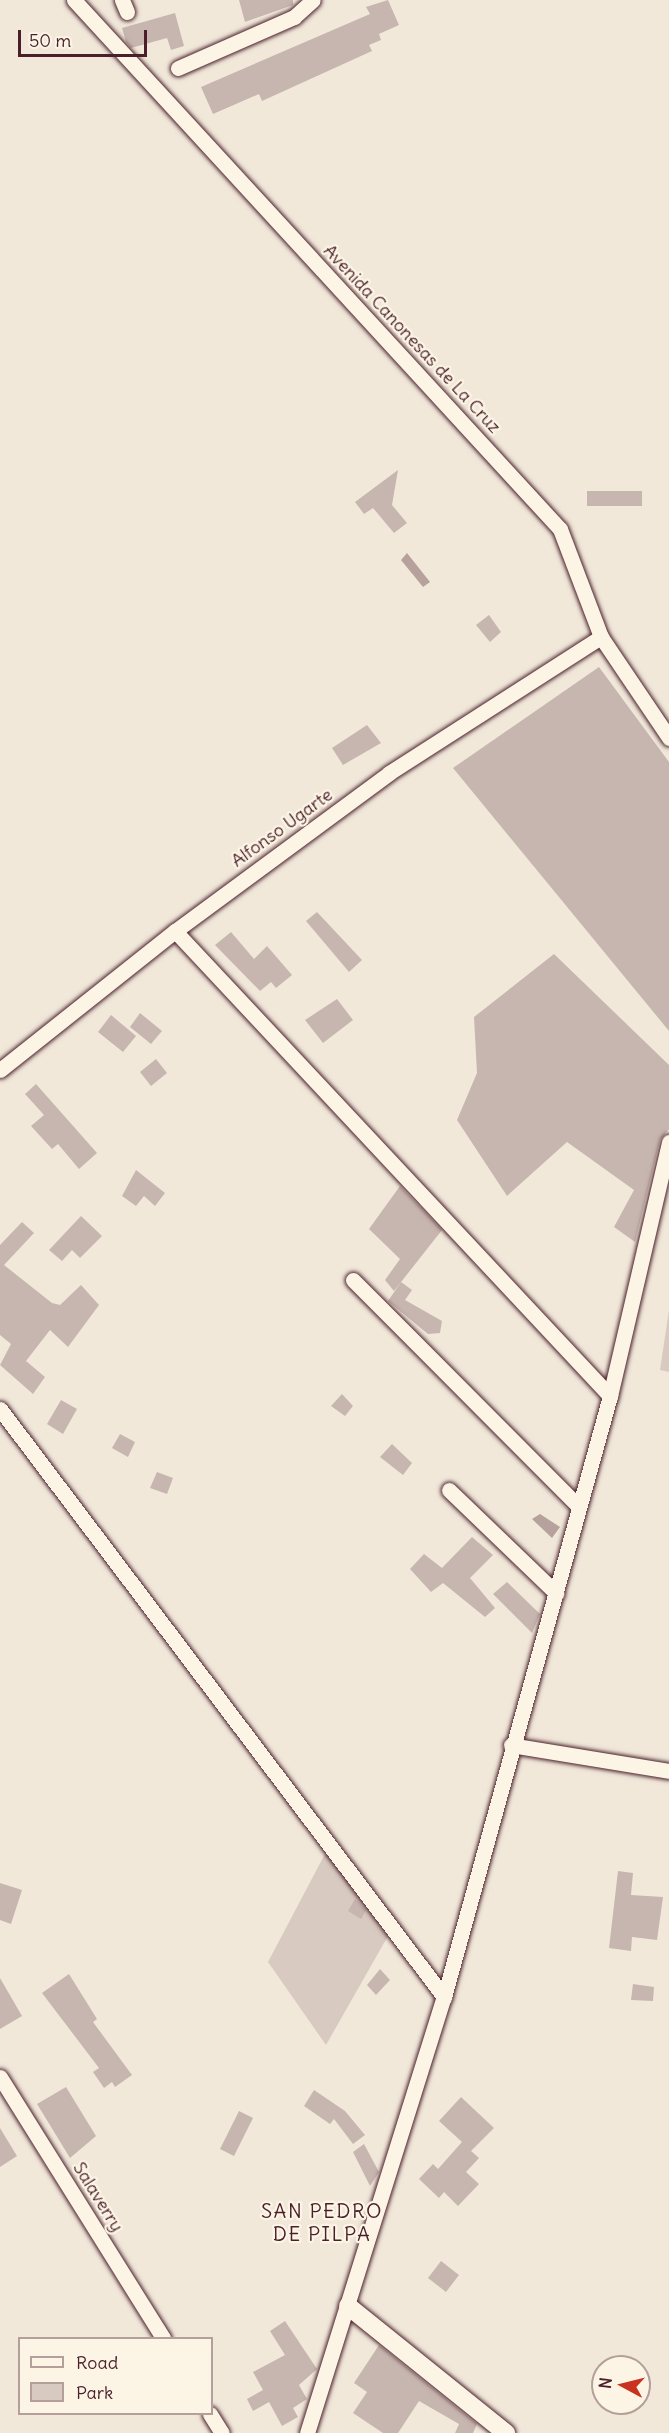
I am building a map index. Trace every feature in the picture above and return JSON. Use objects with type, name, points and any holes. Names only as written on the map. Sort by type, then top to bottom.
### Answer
[{"type":"street","name":"Avenida Canonesas de La Cruz","points":[[74,0],[560,529],[601,637],[669,738]]},
{"type":"street","points":[[178,68],[294,17],[313,0]]},
{"type":"street","name":"Alfonso Ugarte","points":[[0,1070],[175,931],[389,773],[601,637]]},
{"type":"street","points":[[175,931],[610,1396]]},
{"type":"street","points":[[307,2433],[444,1997],[511,1744],[556,1593],[610,1396],[669,1142]]},
{"type":"street","points":[[353,1280],[578,1506]]},
{"type":"street","points":[[0,1409],[444,1997]]},
{"type":"street","points":[[449,1490],[556,1593]]},
{"type":"street","points":[[511,1744],[669,1771]]},
{"type":"street","name":"Salaverry","points":[[0,2077],[162,2337]]},
{"type":"street","points":[[348,2306],[506,2433]]},
{"type":"street","points":[[211,2415],[222,2433]]},
{"type":"green space","points":[[669,1310],[669,1372],[660,1370]]},
{"type":"green space","points":[[326,1852],[388,1936],[326,2045],[268,1962]]},
{"type":"shaded area","points":[[407,553],[430,582],[423,587],[401,560]]},
{"type":"shaded area","points":[[540,1514],[560,1527],[552,1538],[532,1519]]},
{"type":"building","points":[[239,0],[293,0],[293,5],[245,22]]},
{"type":"building","points":[[388,0],[399,25],[379,34],[381,40],[369,45],[372,51],[262,101],[259,94],[213,114],[201,87],[370,14],[366,7]]},
{"type":"building","points":[[175,13],[184,46],[171,50],[167,38],[131,48],[126,42],[122,28]]},
{"type":"building","points":[[398,470],[392,505],[407,523],[394,533],[373,508],[364,514],[355,502]]},
{"type":"building","points":[[587,491],[642,491],[642,506],[587,506]]},
{"type":"building","points":[[489,615],[501,632],[490,642],[476,625]]},
{"type":"building","points":[[599,667],[669,762],[669,1031],[453,768]]},
{"type":"building","points":[[367,725],[381,743],[343,765],[332,748]]},
{"type":"building","points":[[317,912],[362,960],[349,972],[306,921]]},
{"type":"building","points":[[231,932],[254,959],[267,946],[292,975],[276,988],[271,982],[260,991],[215,945]]},
{"type":"building","points":[[554,954],[669,1065],[669,1129],[660,1140],[635,1242],[614,1227],[634,1190],[567,1142],[507,1196],[457,1120],[477,1073],[474,1017]]},
{"type":"building","points":[[337,999],[353,1020],[323,1043],[305,1020]]},
{"type":"building","points":[[140,1013],[162,1031],[151,1044],[130,1027]]},
{"type":"building","points":[[111,1015],[136,1036],[123,1052],[98,1032]]},
{"type":"building","points":[[156,1059],[167,1073],[151,1086],[140,1072]]},
{"type":"building","points":[[36,1084],[97,1153],[79,1169],[58,1144],[52,1149],[31,1126],[44,1115],[25,1094]]},
{"type":"building","points":[[136,1170],[165,1193],[155,1206],[144,1196],[136,1206],[122,1196]]},
{"type":"building","points":[[400,1186],[442,1230],[394,1291],[385,1280],[400,1259],[369,1229]]},
{"type":"building","points":[[81,1216],[102,1236],[80,1258],[72,1250],[62,1261],[49,1250]]},
{"type":"building","points":[[22,1222],[34,1233],[4,1265],[52,1303],[60,1305],[81,1285],[99,1305],[68,1347],[50,1330],[26,1361],[45,1377],[33,1394],[0,1365],[11,1344],[0,1335],[0,1245]]},
{"type":"building","points":[[401,1282],[412,1290],[405,1300],[442,1321],[440,1333],[428,1334],[388,1301]]},
{"type":"building","points":[[342,1394],[353,1406],[345,1416],[331,1406]]},
{"type":"building","points":[[61,1400],[77,1409],[63,1434],[47,1424]]},
{"type":"building","points":[[120,1434],[135,1442],[128,1457],[112,1448]]},
{"type":"building","points":[[392,1444],[412,1463],[403,1475],[380,1457]]},
{"type":"building","points":[[157,1472],[173,1478],[167,1494],[150,1488]]},
{"type":"building","points":[[472,1537],[493,1555],[470,1578],[495,1608],[485,1617],[443,1583],[431,1592],[410,1569],[424,1554],[442,1568]]},
{"type":"building","points":[[507,1582],[540,1614],[532,1633],[493,1594]]},
{"type":"building","points":[[618,1871],[633,1873],[631,1895],[663,1897],[657,1940],[632,1937],[631,1951],[609,1948]]},
{"type":"building","points":[[0,1883],[22,1890],[11,1924],[0,1920]]},
{"type":"building","points":[[355,1899],[366,1910],[361,1919],[348,1911]]},
{"type":"building","points":[[380,1969],[390,1980],[376,1995],[367,1985]]},
{"type":"building","points":[[69,1974],[97,2019],[93,2022],[132,2075],[115,2087],[112,2082],[104,2088],[93,2072],[99,2068],[42,1993]]},
{"type":"building","points":[[0,1978],[22,2016],[0,2029]]},
{"type":"building","points":[[633,1984],[654,1987],[653,2001],[631,2000]]},
{"type":"building","points":[[66,2087],[96,2136],[70,2158],[37,2104]]},
{"type":"building","points":[[314,2090],[345,2111],[365,2135],[353,2144],[334,2119],[330,2124],[304,2106]]},
{"type":"building","points":[[461,2097],[494,2128],[471,2151],[479,2158],[466,2172],[479,2184],[458,2206],[444,2192],[439,2198],[419,2179],[433,2164],[438,2169],[462,2142],[439,2121]]},
{"type":"building","points":[[239,2111],[253,2118],[234,2156],[220,2149]]},
{"type":"building","points":[[0,2128],[17,2156],[0,2167]]},
{"type":"building","points":[[364,2144],[379,2172],[370,2186],[353,2152]]},
{"type":"building","points":[[441,2261],[459,2275],[446,2292],[428,2278]]},
{"type":"building","points":[[285,2321],[317,2369],[299,2385],[307,2399],[293,2408],[298,2417],[282,2426],[269,2402],[253,2411],[247,2399],[263,2390],[253,2372],[285,2355],[270,2331]]},
{"type":"building","points":[[379,2345],[477,2424],[473,2433],[455,2433],[459,2424],[419,2401],[398,2433],[383,2433],[353,2413],[367,2392],[354,2383]]},
{"type":"district","name":"SAN PEDRO DE PILPA","points":[[322,2222]]}]
